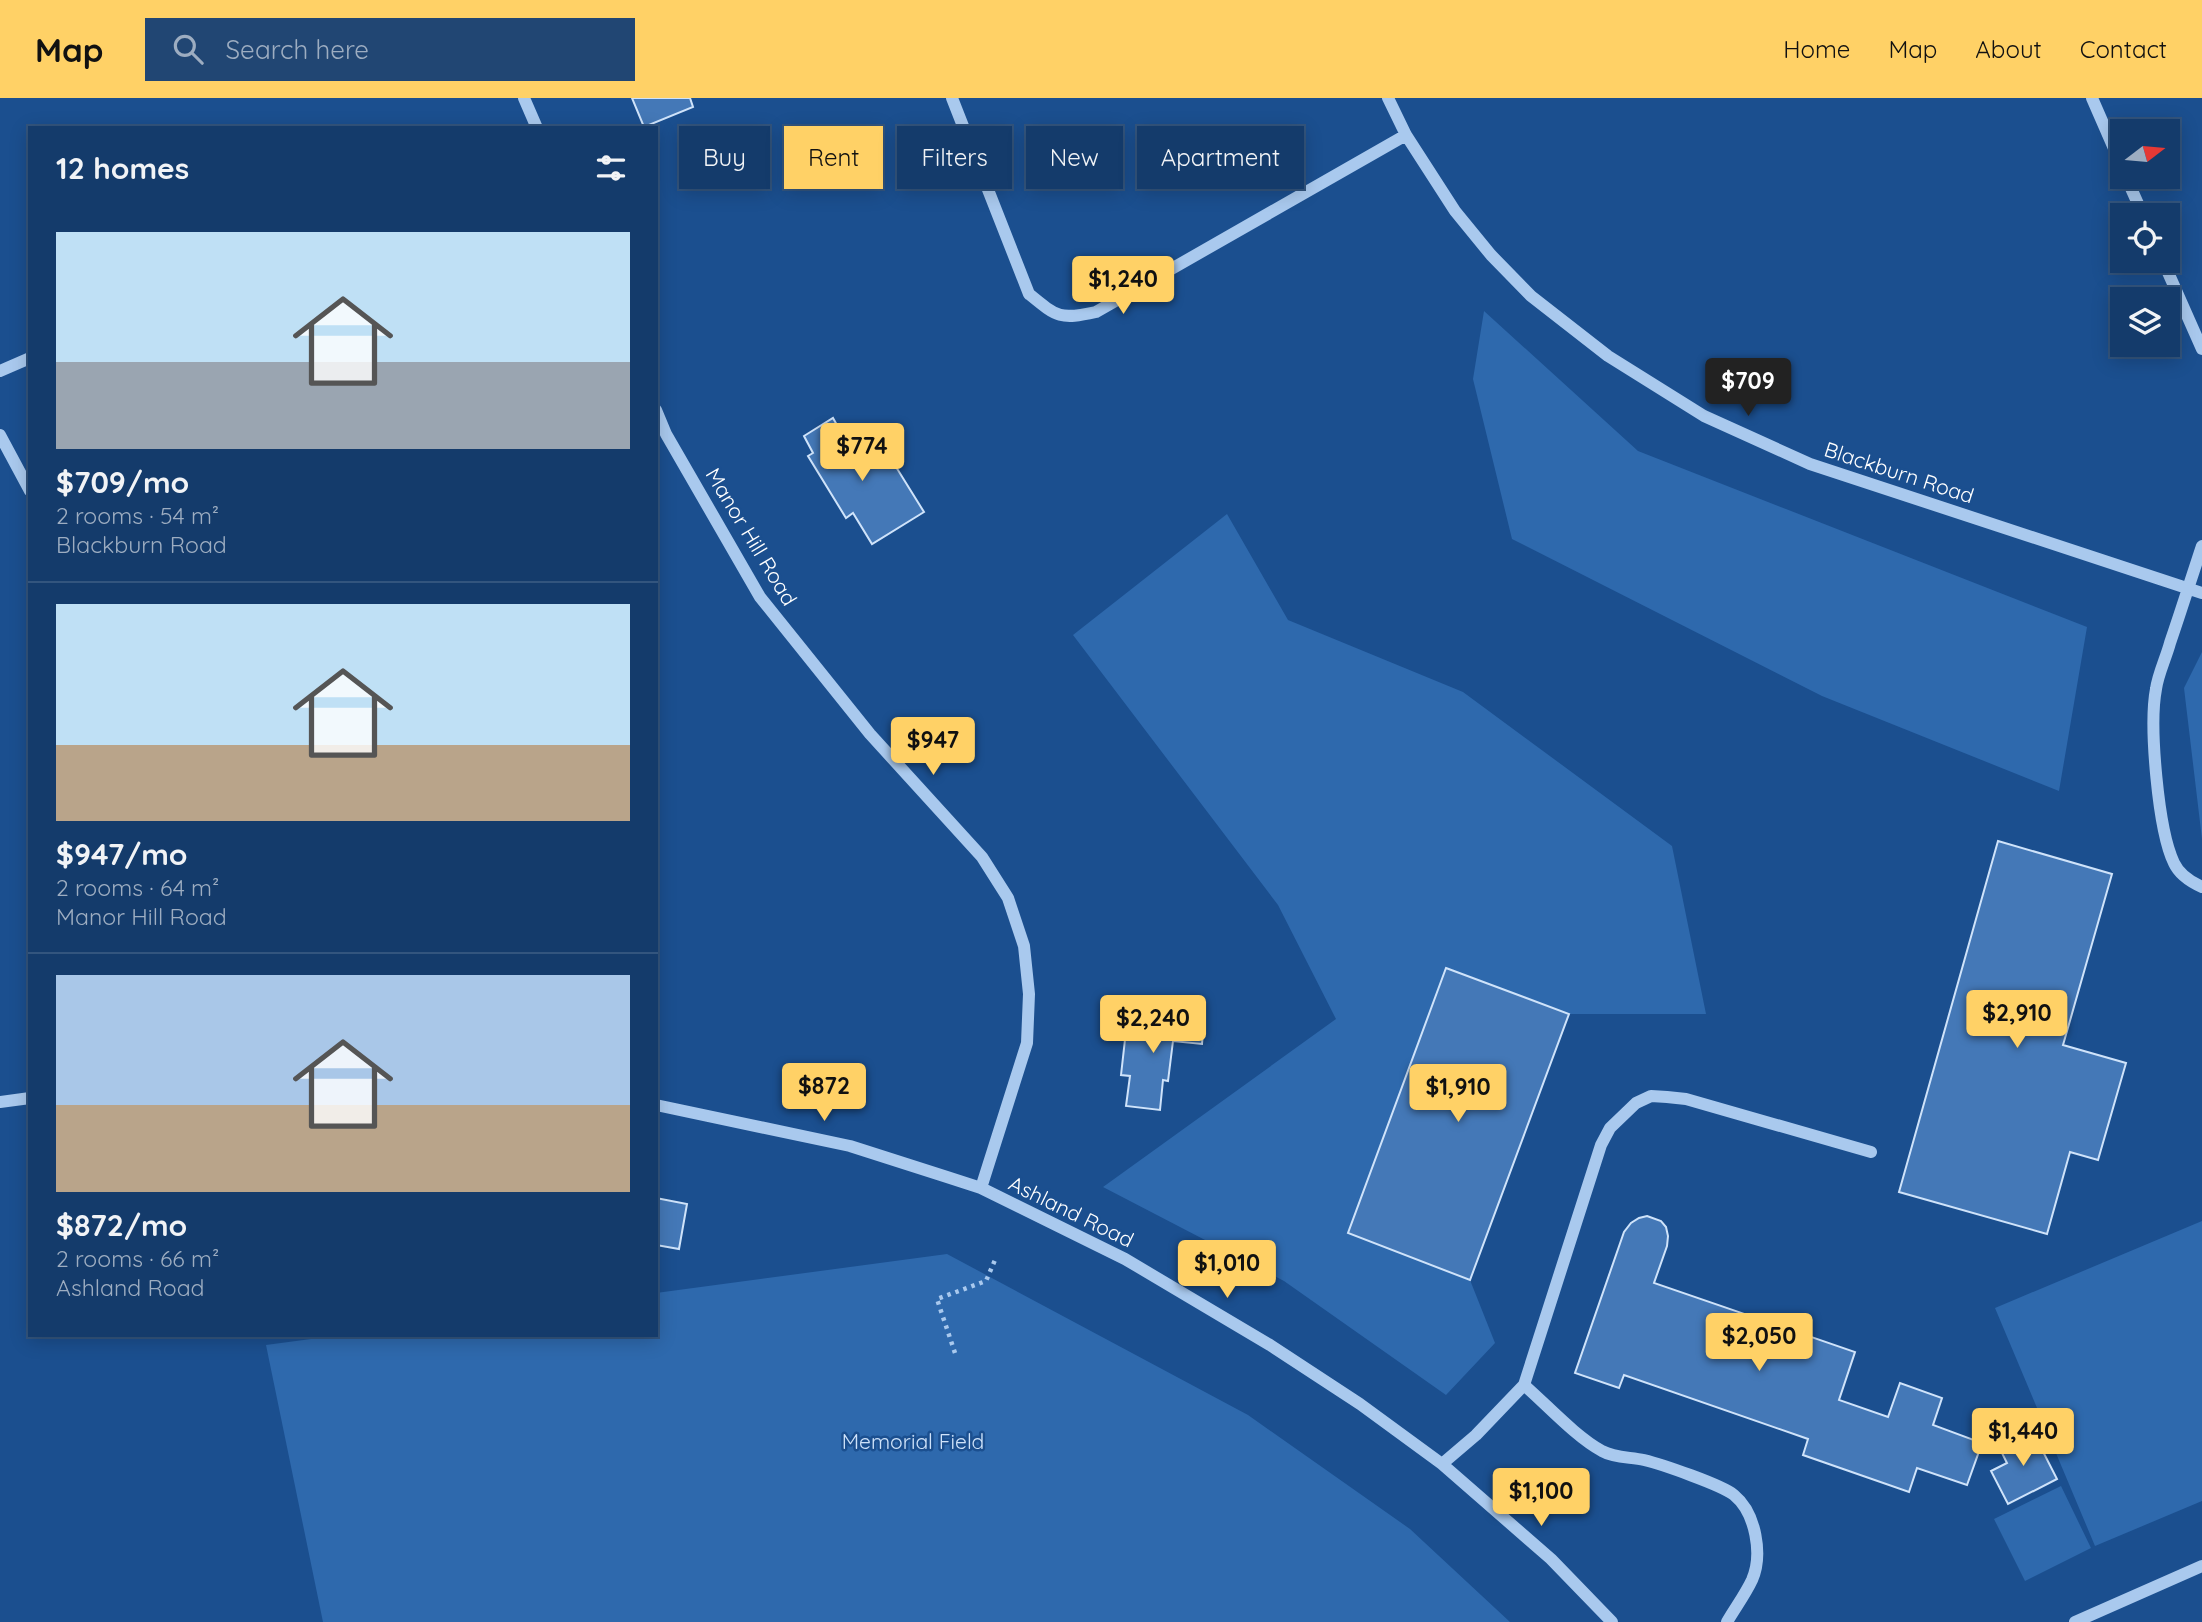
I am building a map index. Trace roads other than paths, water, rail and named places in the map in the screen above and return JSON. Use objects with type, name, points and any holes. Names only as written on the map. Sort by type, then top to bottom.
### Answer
[{"type":"street","points":[[524,98],[536,126]]},
{"type":"street","points":[[952,98],[1029,294],[1053,314],[1073,317],[1096,312],[1406,135]]},
{"type":"street","name":"Blackburn Road","points":[[1388,98],[1406,135],[1455,211],[1491,255],[1531,296],[1608,356],[1704,416],[1810,464],[2202,593]]},
{"type":"street","points":[[2092,98],[2110,139]]},
{"type":"street","points":[[2168,273],[2202,349]]},
{"type":"street","points":[[0,371],[28,359]]},
{"type":"street","name":"Manor Hill Road","points":[[658,415],[666,434],[760,597],[870,734],[982,857],[1008,898],[1024,946],[1029,994],[1027,1043],[981,1188]]},
{"type":"street","points":[[0,435],[28,487]]},
{"type":"street","points":[[2202,547],[2156,689],[2155,749],[2163,821],[2172,857],[2182,874],[2202,887]]},
{"type":"street","points":[[1442,1465],[1476,1435],[1524,1385],[1601,1145],[1610,1128],[1636,1103],[1651,1096],[1686,1099],[1871,1152]]},
{"type":"street","points":[[0,1102],[28,1098]]},
{"type":"street","name":"Ashland Road","points":[[658,1104],[850,1146],[981,1188],[1125,1259],[1270,1345],[1360,1404],[1442,1465],[1551,1559],[1612,1622]]},
{"type":"street","points":[[1524,1385],[1588,1443],[1605,1453],[1645,1460],[1715,1485],[1734,1495],[1748,1513],[1755,1536],[1757,1559],[1752,1579],[1727,1622]]},
{"type":"street","points":[[2076,1622],[2202,1566]]},
{"type":"park label","name":"Memorial Field","points":[[913,1442]]}]
